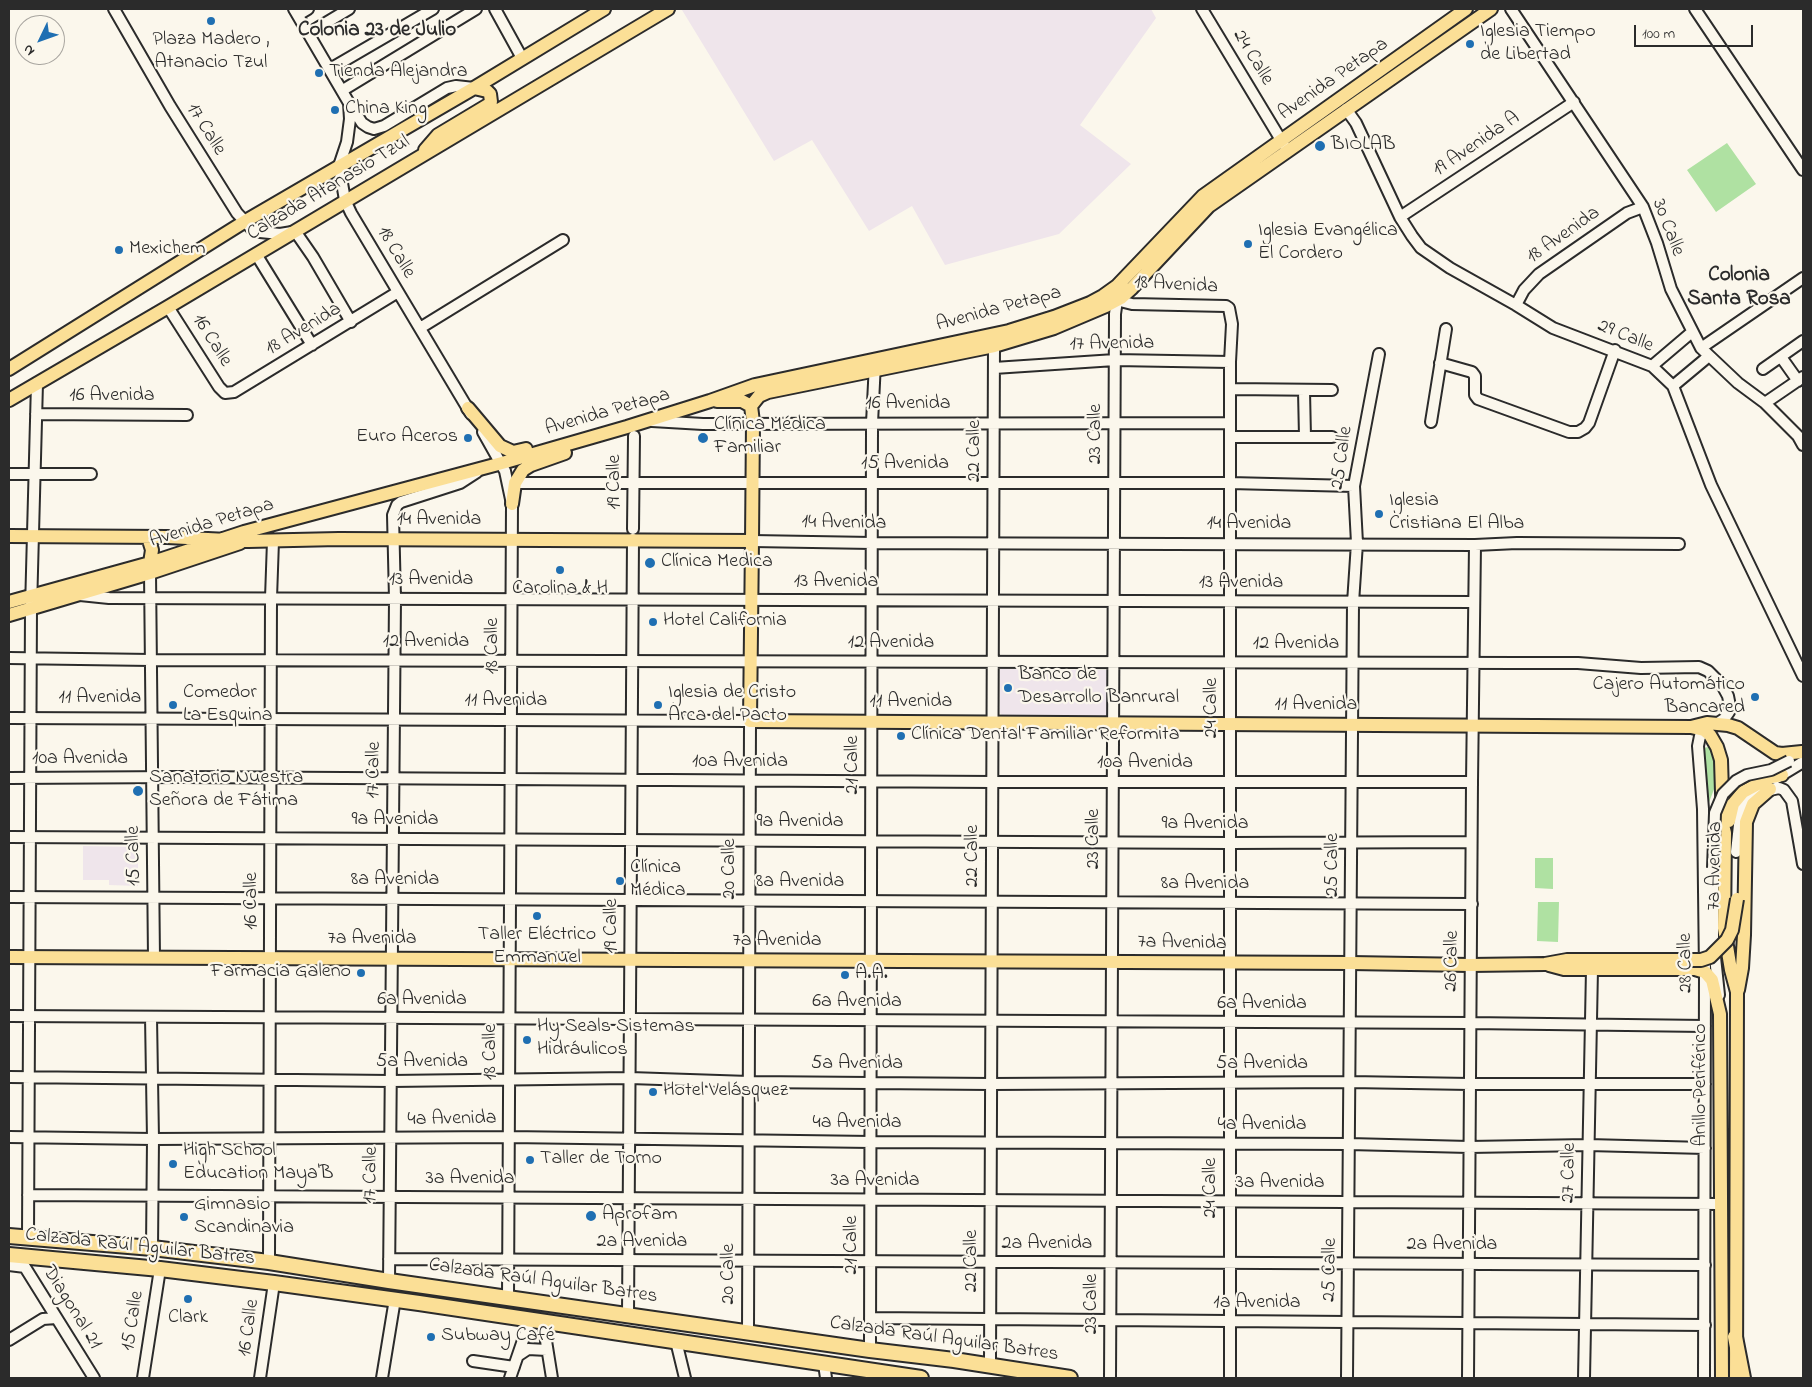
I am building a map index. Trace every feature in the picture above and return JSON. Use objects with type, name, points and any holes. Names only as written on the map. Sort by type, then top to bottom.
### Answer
[{"type":"highway","name":"Calzada Raúl Aguilar Batres","points":[[9,1236],[152,1248],[269,1262],[1070,1378]]},
{"type":"highway","name":"Calzada Raúl Aguilar Batres","points":[[15,1261],[160,1269],[274,1283],[395,1299],[921,1378]]},
{"type":"highway","points":[[1735,1336],[1743,1378]]},
{"type":"main road","name":"Calzada Atanasio Tzul","points":[[9,369],[244,222],[474,88],[604,9]]},
{"type":"main road","name":"Calzada Atanasio Tzul","points":[[9,400],[668,9]]},
{"type":"main road","name":"Avenida Petapa","points":[[9,615],[77,594],[150,568],[218,540],[485,467],[630,431],[646,421],[754,385],[994,346],[1093,313],[1119,299],[1132,288],[1209,206],[1284,145],[1466,9]]},
{"type":"main road","name":"Avenida Petapa","points":[[751,406],[759,396],[768,392],[1009,332],[1054,317],[1103,296],[1117,286],[1203,196],[1346,109],[1491,9]]},
{"type":"main road","points":[[416,159],[438,135],[491,102],[490,94],[486,90],[474,88]]},
{"type":"main road","points":[[710,401],[742,401],[751,406]]},
{"type":"main road","name":"20 Calle","points":[[750,721],[753,422],[751,406]]},
{"type":"main road","points":[[468,408],[500,446],[513,452],[604,426],[614,425],[630,431]]},
{"type":"main road","points":[[512,504],[516,483],[523,470],[531,464],[630,431]]},
{"type":"main road","name":"14 Avenida","points":[[9,536],[148,537],[273,541],[512,539],[633,534],[752,541]]},
{"type":"main road","points":[[148,537],[152,550],[150,568]]},
{"type":"main road","name":"Avenida Petapa","points":[[9,602],[31,595],[150,568],[248,541]]},
{"type":"main road","name":"11 Avenida","points":[[750,721],[1692,727],[1708,723],[1718,723],[1738,728],[1775,753],[1803,755]]},
{"type":"main road","points":[[1692,727],[1707,731]]},
{"type":"main road","name":"Anillo Periférico","points":[[1707,731],[1715,742],[1721,760],[1723,825],[1725,833],[1724,928],[1731,970],[1738,992],[1736,1378]]},
{"type":"main road","points":[[1725,833],[1728,828],[1731,809],[1739,796],[1764,780],[1782,775]]},
{"type":"main road","points":[[1738,992],[1744,935],[1746,822],[1753,804],[1770,789]]},
{"type":"main road","name":"7a Avenida","points":[[9,958],[630,959],[1470,965],[1545,964],[1567,960],[1701,960],[1710,957],[1727,940],[1732,930],[1737,899],[1736,852]]},
{"type":"main road","name":"7a Avenida","points":[[1545,964],[1564,969],[1695,969],[1705,972]]},
{"type":"main road","points":[[1705,972],[1710,975],[1712,980],[1720,1014]]},
{"type":"main road","name":"Anillo Periférico","points":[[1720,1014],[1722,1378]]},
{"type":"street","name":"17 Calle","points":[[114,9],[170,106],[244,222],[252,229],[260,232],[280,234],[294,231]]},
{"type":"street","points":[[296,12],[308,9]]},
{"type":"street","points":[[309,33],[349,9]]},
{"type":"street","points":[[330,69],[433,9]]},
{"type":"street","points":[[343,90],[476,9]]},
{"type":"street","points":[[495,9],[522,58]]},
{"type":"street","name":"24 Calle","points":[[1202,9],[1284,145]]},
{"type":"street","name":"30 Calle","points":[[1512,9],[1643,207],[1657,243],[1671,289],[1701,348],[1738,383],[1765,404],[1798,436],[1803,445]]},
{"type":"street","points":[[1695,9],[1803,170]]},
{"type":"street","name":"18 Calle","points":[[296,12],[362,124],[368,128],[374,129],[384,126],[447,88],[456,86],[474,88]]},
{"type":"street","name":"19 Avenida A","points":[[1400,217],[1574,102]]},
{"type":"street","name":"18 Calle","points":[[349,103],[350,120],[347,142],[339,166],[345,200],[398,292],[502,463],[509,482],[512,504],[508,1297]]},
{"type":"street","name":"29 Calle","points":[[1346,109],[1356,123],[1400,217],[1412,236],[1430,255],[1552,328],[1615,350],[1652,366],[1674,386],[1712,485],[1803,676]]},
{"type":"street","name":"18 Avenida","points":[[1516,305],[1524,290],[1539,274],[1627,213],[1643,207]]},
{"type":"street","points":[[294,231],[351,322]]},
{"type":"street","points":[[420,328],[563,240]]},
{"type":"street","points":[[256,254],[312,345]]},
{"type":"street","points":[[1701,348],[1803,278]]},
{"type":"street","name":"18 Avenida","points":[[225,393],[234,392],[398,292]]},
{"type":"street","name":"18 Avenida","points":[[1119,299],[1132,304],[1226,306],[1229,308]]},
{"type":"street","name":"23 Calle","points":[[1110,1378],[1114,423],[1115,314],[1119,299]]},
{"type":"street","name":"16 Calle","points":[[168,307],[219,387],[225,393]]},
{"type":"street","name":"24 Calle","points":[[1229,308],[1232,324],[1230,362],[1230,1378]]},
{"type":"street","points":[[1431,422],[1446,329]]},
{"type":"street","points":[[1652,366],[1692,332]]},
{"type":"street","points":[[1763,369],[1803,341]]},
{"type":"street","name":"22 Calle","points":[[990,1366],[994,346]]},
{"type":"street","points":[[1440,363],[1472,372],[1475,376],[1475,395],[1478,399],[1569,432],[1578,432],[1589,423],[1615,350]]},
{"type":"street","name":"25 Calle","points":[[1347,1378],[1353,603],[1356,543],[1354,486],[1379,354]]},
{"type":"street","points":[[1674,386],[1709,356]]},
{"type":"street","points":[[1765,404],[1800,379],[1781,357]]},
{"type":"street","name":"17 Avenida","points":[[994,368],[1115,360],[1230,362]]},
{"type":"street","name":"21 Calle","points":[[870,1350],[872,422],[874,365]]},
{"type":"street","points":[[28,1237],[30,658],[37,383]]},
{"type":"street","points":[[1230,389],[1332,390]]},
{"type":"street","points":[[1304,391],[1305,437]]},
{"type":"street","name":"16 Avenida","points":[[36,414],[187,415]]},
{"type":"street","name":"16 Avenida","points":[[646,421],[703,424],[753,422],[1230,423]]},
{"type":"street","name":"19 Calle","points":[[628,1314],[633,534],[630,431]]},
{"type":"street","points":[[1230,436],[1332,437]]},
{"type":"street","name":"Avenida Petapa","points":[[401,502],[460,483],[485,467]]},
{"type":"street","points":[[9,474],[91,474]]},
{"type":"street","name":"15 Avenida","points":[[516,483],[1230,483],[1354,486]]},
{"type":"street","name":"17 Calle","points":[[389,1280],[395,599],[393,539],[394,509],[401,502]]},
{"type":"street","name":"16 Calle","points":[[269,1262],[270,719],[273,541]]},
{"type":"street","name":"14 Avenida","points":[[752,541],[993,544],[1679,544]]},
{"type":"street","name":"26 Calle","points":[[1468,1378],[1475,544]]},
{"type":"street","name":"15 Calle","points":[[150,568],[154,958]]},
{"type":"street","name":"13 Avenida","points":[[77,594],[109,598],[1474,602]]},
{"type":"street","name":"12 Avenida","points":[[9,658],[394,661],[1578,663],[1641,668],[1699,667],[1708,671],[1722,685],[1728,696],[1729,712],[1718,723]]},
{"type":"street","name":"11 Avenida","points":[[9,718],[750,721]]},
{"type":"street","name":"20 Calle","points":[[748,1332],[750,721]]},
{"type":"street","name":"28 Calle","points":[[1704,1378],[1705,972],[1703,809],[1698,746],[1700,736],[1707,731]]},
{"type":"street","points":[[1782,775],[1803,755]]},
{"type":"street","name":"Anillo Periférico","points":[[1720,1014],[1719,982],[1713,938],[1715,813],[1723,794],[1736,781],[1747,775],[1771,770],[1803,755]]},
{"type":"street","name":"7a Avenida","points":[[1736,852],[1734,821],[1740,804],[1753,791],[1782,775]]},
{"type":"street","name":"10a Avenida","points":[[9,778],[392,778],[632,781],[1230,783],[1472,782]]},
{"type":"street","points":[[1736,852],[1740,816],[1743,807],[1761,792],[1779,788],[1784,790],[1792,801],[1803,864]]},
{"type":"street","name":"9a Avenida","points":[[9,837],[270,840],[1471,842]]},
{"type":"street","name":"8a Avenida","points":[[9,897],[1472,904]]},
{"type":"street","name":"27 Calle","points":[[1584,1378],[1592,969]]},
{"type":"street","name":"6a Avenida","points":[[9,1016],[1470,1023],[1705,1026]]},
{"type":"street","points":[[151,1017],[153,1078],[152,1248]]},
{"type":"street","name":"5a Avenida","points":[[9,1077],[391,1080],[630,1078],[749,1082],[991,1084],[1230,1082],[1705,1084]]},
{"type":"street","name":"4a Avenida","points":[[9,1137],[153,1139],[509,1137],[749,1141],[1350,1144],[1469,1147],[1588,1145],[1705,1148]]},
{"type":"street","name":"3a Avenida","points":[[28,1195],[1721,1204]]},
{"type":"street","name":"2a Avenida","points":[[389,1259],[1705,1265]]},
{"type":"street","name":"Diagonal 21","points":[[15,1261],[56,1318],[94,1378]]},
{"type":"street","name":"15 Calle","points":[[143,1378],[160,1269]]},
{"type":"street","name":"16 Calle","points":[[260,1378],[274,1283]]},
{"type":"street","points":[[382,1378],[395,1299]]},
{"type":"street","points":[[9,1340],[44,1319],[56,1318]]},
{"type":"street","name":"1a Avenida","points":[[870,1318],[1705,1325]]},
{"type":"street","points":[[536,1321],[547,1350],[552,1378]]},
{"type":"street","points":[[510,1378],[536,1321]]},
{"type":"street","points":[[676,1341],[684,1378]]},
{"type":"street","points":[[519,1355],[528,1349],[547,1350]]},
{"type":"street","points":[[473,1360],[514,1367]]},
{"type":"street","points":[[824,1364],[826,1378]]},
{"type":"shaded area","points":[[1151,9],[1156,18],[1080,125],[1131,164],[1059,234],[945,265],[912,206],[869,231],[812,140],[774,161],[682,10]]},
{"type":"shaded area","points":[[1000,669],[1109,670],[1110,720],[1005,719],[1000,713]]},
{"type":"shaded area","points":[[83,846],[138,847],[138,886],[109,885],[109,880],[83,880]]},
{"type":"green space","points":[[1727,143],[1756,184],[1716,212],[1687,170]]},
{"type":"green space","points":[[1704,748],[1713,749],[1716,784],[1708,805],[1702,762]]},
{"type":"green space","points":[[1535,858],[1553,858],[1553,889],[1535,888]]},
{"type":"green space","points":[[1538,902],[1559,902],[1558,942],[1537,941]]},
{"type":"place","name":"Plaza Madero , Atanacio Tzul","points":[[211,21]]},
{"type":"place","name":"Iglesia Tiempo de Libertad","points":[[1470,44]]},
{"type":"place","name":"Tienda Alejandra","points":[[319,73]]},
{"type":"place","name":"China King","points":[[335,110]]},
{"type":"place","name":"BIOLAB","points":[[1320,146]]},
{"type":"place","name":"Iglesia Evangélica El Cordero","points":[[1248,244]]},
{"type":"place","name":"Mexichem","points":[[119,250]]},
{"type":"place","name":"Euro Aceros","points":[[468,438]]},
{"type":"place","name":"Clínica Médica Familiar","points":[[703,438]]},
{"type":"place","name":"Iglesia Cristiana El Alba","points":[[1379,514]]},
{"type":"place","name":"Clínica Medica","points":[[650,563]]},
{"type":"place","name":"Carolina & H","points":[[560,570]]},
{"type":"place","name":"Hotel California","points":[[653,622]]},
{"type":"place","name":"Banco de Desarrollo Banrural","points":[[1008,688]]},
{"type":"place","name":"Cajero Automático Bancared","points":[[1755,697]]},
{"type":"place","name":"Comedor La Esquina","points":[[173,705]]},
{"type":"place","name":"Iglesia de Cristo Arca del Pacto","points":[[658,705]]},
{"type":"place","name":"Clínica Dental Familiar Reformita","points":[[901,736]]},
{"type":"place","name":"Sanatorio Nuestra Señora de Fátima","points":[[138,791]]},
{"type":"place","name":"Clínica Médica","points":[[620,881]]},
{"type":"place","name":"Taller Eléctrico Emmanuel","points":[[537,916]]},
{"type":"place","name":"Farmacia Galeno","points":[[361,973]]},
{"type":"place","name":"A.A.","points":[[845,975]]},
{"type":"place","name":"Hy Seals Sistemas Hidráulicos","points":[[527,1040]]},
{"type":"place","name":"Hotel Velásquez","points":[[653,1092]]},
{"type":"place","name":"Taller de Torno","points":[[530,1160]]},
{"type":"place","name":"High School Education Maya'B","points":[[173,1164]]},
{"type":"place","name":"Aprofam","points":[[591,1216]]},
{"type":"place","name":"Gimnasio Scandinavia","points":[[184,1217]]},
{"type":"place","name":"Clark","points":[[188,1299]]},
{"type":"place","name":"Subway Café","points":[[431,1337]]},
{"type":"district","name":"Colonia 23 de Julio","points":[[377,32]]},
{"type":"district","name":"Colonia Santa Rosa","points":[[1739,289]]}]
